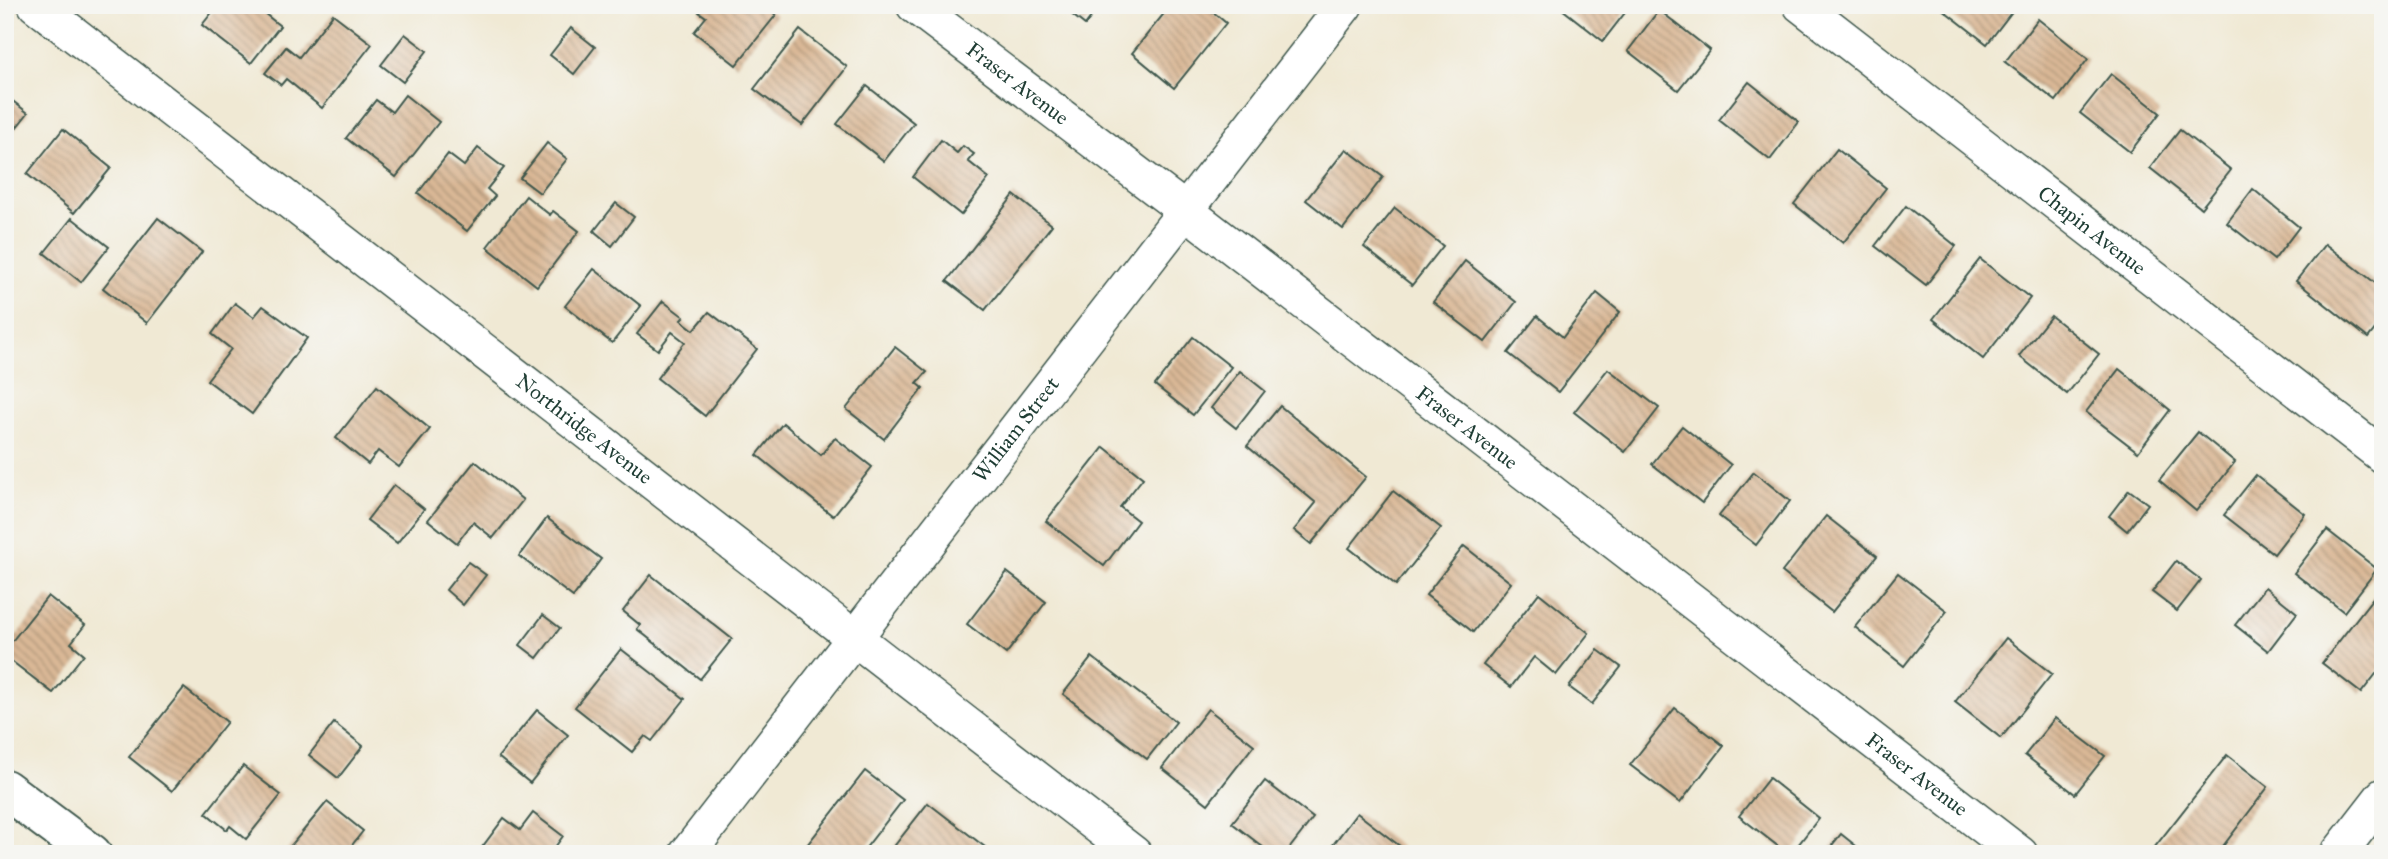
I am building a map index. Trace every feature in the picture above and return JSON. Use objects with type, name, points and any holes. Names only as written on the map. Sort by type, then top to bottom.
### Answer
[{"type":"street","name":"Northridge Avenue","points":[[36,5],[1134,854]]},
{"type":"street","name":"Fraser Avenue","points":[[914,5],[1186,211],[2020,854]]},
{"type":"street","name":"William Street","points":[[687,854],[1345,5]]},
{"type":"street","name":"Chapin Avenue","points":[[1801,5],[2383,456]]},
{"type":"street","points":[[7,793],[92,854]]},
{"type":"street","points":[[2338,854],[2383,796]]},
{"type":"building","points":[[218,5],[254,5],[280,26],[251,63],[202,25]]},
{"type":"building","points":[[705,5],[763,5],[776,15],[736,65],[694,32],[706,17],[699,12]]},
{"type":"building","points":[[1060,5],[1100,5],[1085,25]]},
{"type":"building","points":[[1188,5],[1205,5],[1226,23],[1174,88],[1132,53],[1170,6],[1181,14]]},
{"type":"building","points":[[1557,5],[1631,5],[1603,41]]},
{"type":"building","points":[[1937,5],[2017,5],[1987,44]]},
{"type":"building","points":[[1659,10],[1710,50],[1678,90],[1628,51]]},
{"type":"building","points":[[333,14],[372,44],[322,108],[286,79],[281,85],[265,73],[286,47],[299,57]]},
{"type":"building","points":[[2038,19],[2088,59],[2056,101],[2005,62]]},
{"type":"building","points":[[571,28],[595,47],[574,74],[550,55]]},
{"type":"building","points":[[800,30],[847,67],[802,125],[754,89]]},
{"type":"building","points":[[405,34],[427,51],[403,82],[381,65]]},
{"type":"building","points":[[2111,74],[2160,113],[2130,152],[2080,113]]},
{"type":"building","points":[[1749,82],[1799,122],[1770,160],[1719,120]]},
{"type":"building","points":[[867,86],[914,123],[884,161],[837,124]]},
{"type":"building","points":[[5,95],[28,113],[5,142]]},
{"type":"building","points":[[405,95],[439,122],[396,177],[346,138],[376,100],[392,112]]},
{"type":"building","points":[[63,129],[111,168],[74,213],[27,174]]},
{"type":"building","points":[[2180,130],[2231,170],[2201,208],[2150,168]]},
{"type":"building","points":[[941,140],[957,153],[963,146],[974,154],[968,161],[989,178],[961,215],[913,177]]},
{"type":"building","points":[[547,143],[567,159],[540,193],[520,178]]},
{"type":"building","points":[[478,148],[504,168],[487,189],[495,196],[467,231],[418,193],[448,154],[464,166]]},
{"type":"building","points":[[1346,149],[1383,177],[1343,229],[1306,200]]},
{"type":"building","points":[[1837,149],[1886,188],[1843,243],[1794,204]]},
{"type":"building","points":[[2253,189],[2299,227],[2274,260],[2227,223]]},
{"type":"building","points":[[1014,195],[1052,225],[985,310],[947,281]]},
{"type":"building","points":[[526,196],[550,215],[553,211],[579,231],[537,286],[487,247]]},
{"type":"building","points":[[616,203],[634,217],[612,246],[594,231]]},
{"type":"building","points":[[1906,206],[1956,246],[1926,285],[1875,246]]},
{"type":"building","points":[[1395,208],[1443,246],[1412,285],[1364,247]]},
{"type":"building","points":[[72,218],[109,247],[81,282],[44,253]]},
{"type":"building","points":[[158,218],[202,252],[147,323],[103,288]]},
{"type":"building","points":[[2325,244],[2383,289],[2383,319],[2368,338],[2296,281]]},
{"type":"building","points":[[1980,259],[2030,298],[1983,359],[1933,319]]},
{"type":"building","points":[[1465,261],[1516,302],[1485,342],[1433,302]]},
{"type":"building","points":[[594,269],[641,306],[612,343],[565,306]]},
{"type":"building","points":[[1597,293],[1620,312],[1558,392],[1508,353],[1537,316],[1563,337]]},
{"type":"building","points":[[663,301],[684,317],[681,320],[694,330],[709,312],[757,349],[705,416],[657,378],[685,342],[672,332],[658,350],[637,334]]},
{"type":"building","points":[[235,303],[254,317],[263,306],[307,338],[252,414],[207,380],[231,349],[212,334]]},
{"type":"building","points":[[2051,316],[2099,354],[2067,394],[2019,356]]},
{"type":"building","points":[[1193,337],[1231,367],[1193,415],[1155,385]]},
{"type":"building","points":[[895,347],[927,372],[917,383],[923,388],[884,439],[846,409]]},
{"type":"building","points":[[1608,369],[1659,408],[1625,452],[1574,412]]},
{"type":"building","points":[[2119,369],[2170,410],[2138,452],[2086,412]]},
{"type":"building","points":[[1240,371],[1265,391],[1236,428],[1211,408]]},
{"type":"building","points":[[377,386],[430,429],[399,467],[378,451],[368,464],[336,438]]},
{"type":"building","points":[[1280,406],[1366,477],[1311,544],[1294,530],[1316,503],[1247,446]]},
{"type":"building","points":[[783,423],[821,455],[835,438],[872,467],[833,516],[757,455]]},
{"type":"building","points":[[1682,426],[1731,465],[1702,503],[1652,464]]},
{"type":"building","points":[[2198,432],[2235,462],[2196,511],[2159,480]]},
{"type":"building","points":[[1104,447],[1143,478],[1120,507],[1138,521],[1104,566],[1046,521]]},
{"type":"building","points":[[475,461],[523,500],[493,538],[473,522],[457,543],[428,520]]},
{"type":"building","points":[[1754,472],[1790,501],[1756,545],[1719,516]]},
{"type":"building","points":[[2256,475],[2305,514],[2274,554],[2224,515]]},
{"type":"building","points":[[394,485],[424,509],[397,543],[367,520]]},
{"type":"building","points":[[2129,490],[2148,504],[2127,531],[2109,516]]},
{"type":"building","points":[[1393,491],[1441,528],[1396,585],[1349,548]]},
{"type":"building","points":[[1826,516],[1877,556],[1832,612],[1782,572]]},
{"type":"building","points":[[547,518],[601,559],[573,597],[519,556]]},
{"type":"building","points":[[2327,530],[2377,569],[2344,612],[2294,573]]},
{"type":"building","points":[[1464,546],[1511,583],[1473,632],[1426,595]]},
{"type":"building","points":[[2176,561],[2201,580],[2177,611],[2152,592]]},
{"type":"building","points":[[468,562],[486,575],[463,605],[446,590]]},
{"type":"building","points":[[1007,572],[1046,602],[1006,654],[967,624]]},
{"type":"building","points":[[1898,573],[1947,611],[1904,666],[1855,627]]},
{"type":"building","points":[[651,575],[732,639],[700,679],[637,629],[640,625],[623,611]]},
{"type":"building","points":[[2383,585],[2383,665],[2361,693],[2322,663]]},
{"type":"building","points":[[2265,587],[2297,613],[2268,651],[2235,625]]},
{"type":"building","points":[[1539,593],[1589,633],[1556,675],[1534,657],[1511,687],[1483,665]]},
{"type":"building","points":[[48,596],[85,625],[71,643],[84,654],[53,693],[5,656],[5,650]]},
{"type":"building","points":[[543,615],[560,628],[537,658],[520,645]]},
{"type":"building","points":[[2006,638],[2052,674],[2001,738],[1955,702]]},
{"type":"building","points":[[621,649],[685,699],[652,741],[645,736],[632,752],[575,707]]},
{"type":"building","points":[[1598,650],[1621,667],[1592,704],[1569,687]]},
{"type":"building","points":[[1092,657],[1176,722],[1147,759],[1063,694]]},
{"type":"building","points":[[184,688],[227,722],[172,791],[129,757]]},
{"type":"building","points":[[1675,708],[1724,746],[1680,803],[1630,765]]},
{"type":"building","points":[[1208,709],[1254,745],[1208,804],[1162,768]]},
{"type":"building","points":[[537,710],[568,735],[530,783],[498,757]]},
{"type":"building","points":[[2055,718],[2105,756],[2075,794],[2025,755]]},
{"type":"building","points":[[334,723],[363,746],[338,778],[309,755]]},
{"type":"building","points":[[2227,755],[2268,787],[2217,854],[2153,854],[2151,852]]},
{"type":"building","points":[[243,766],[281,795],[246,839],[230,826],[227,830],[206,813]]},
{"type":"building","points":[[865,771],[903,800],[861,854],[800,854]]},
{"type":"building","points":[[1769,778],[1819,818],[1791,854],[1739,816]]},
{"type":"building","points":[[1265,781],[1313,818],[1285,854],[1272,854],[1232,823]]},
{"type":"building","points":[[327,802],[363,831],[345,854],[284,854]]},
{"type":"building","points":[[928,803],[994,854],[898,854],[892,849]]},
{"type":"building","points":[[533,813],[563,836],[550,854],[547,851],[545,854],[477,854],[504,818],[520,830]]},
{"type":"building","points":[[1357,813],[1401,847],[1396,854],[1326,854]]},
{"type":"building","points":[[1841,834],[1866,854],[1825,854]]}]
